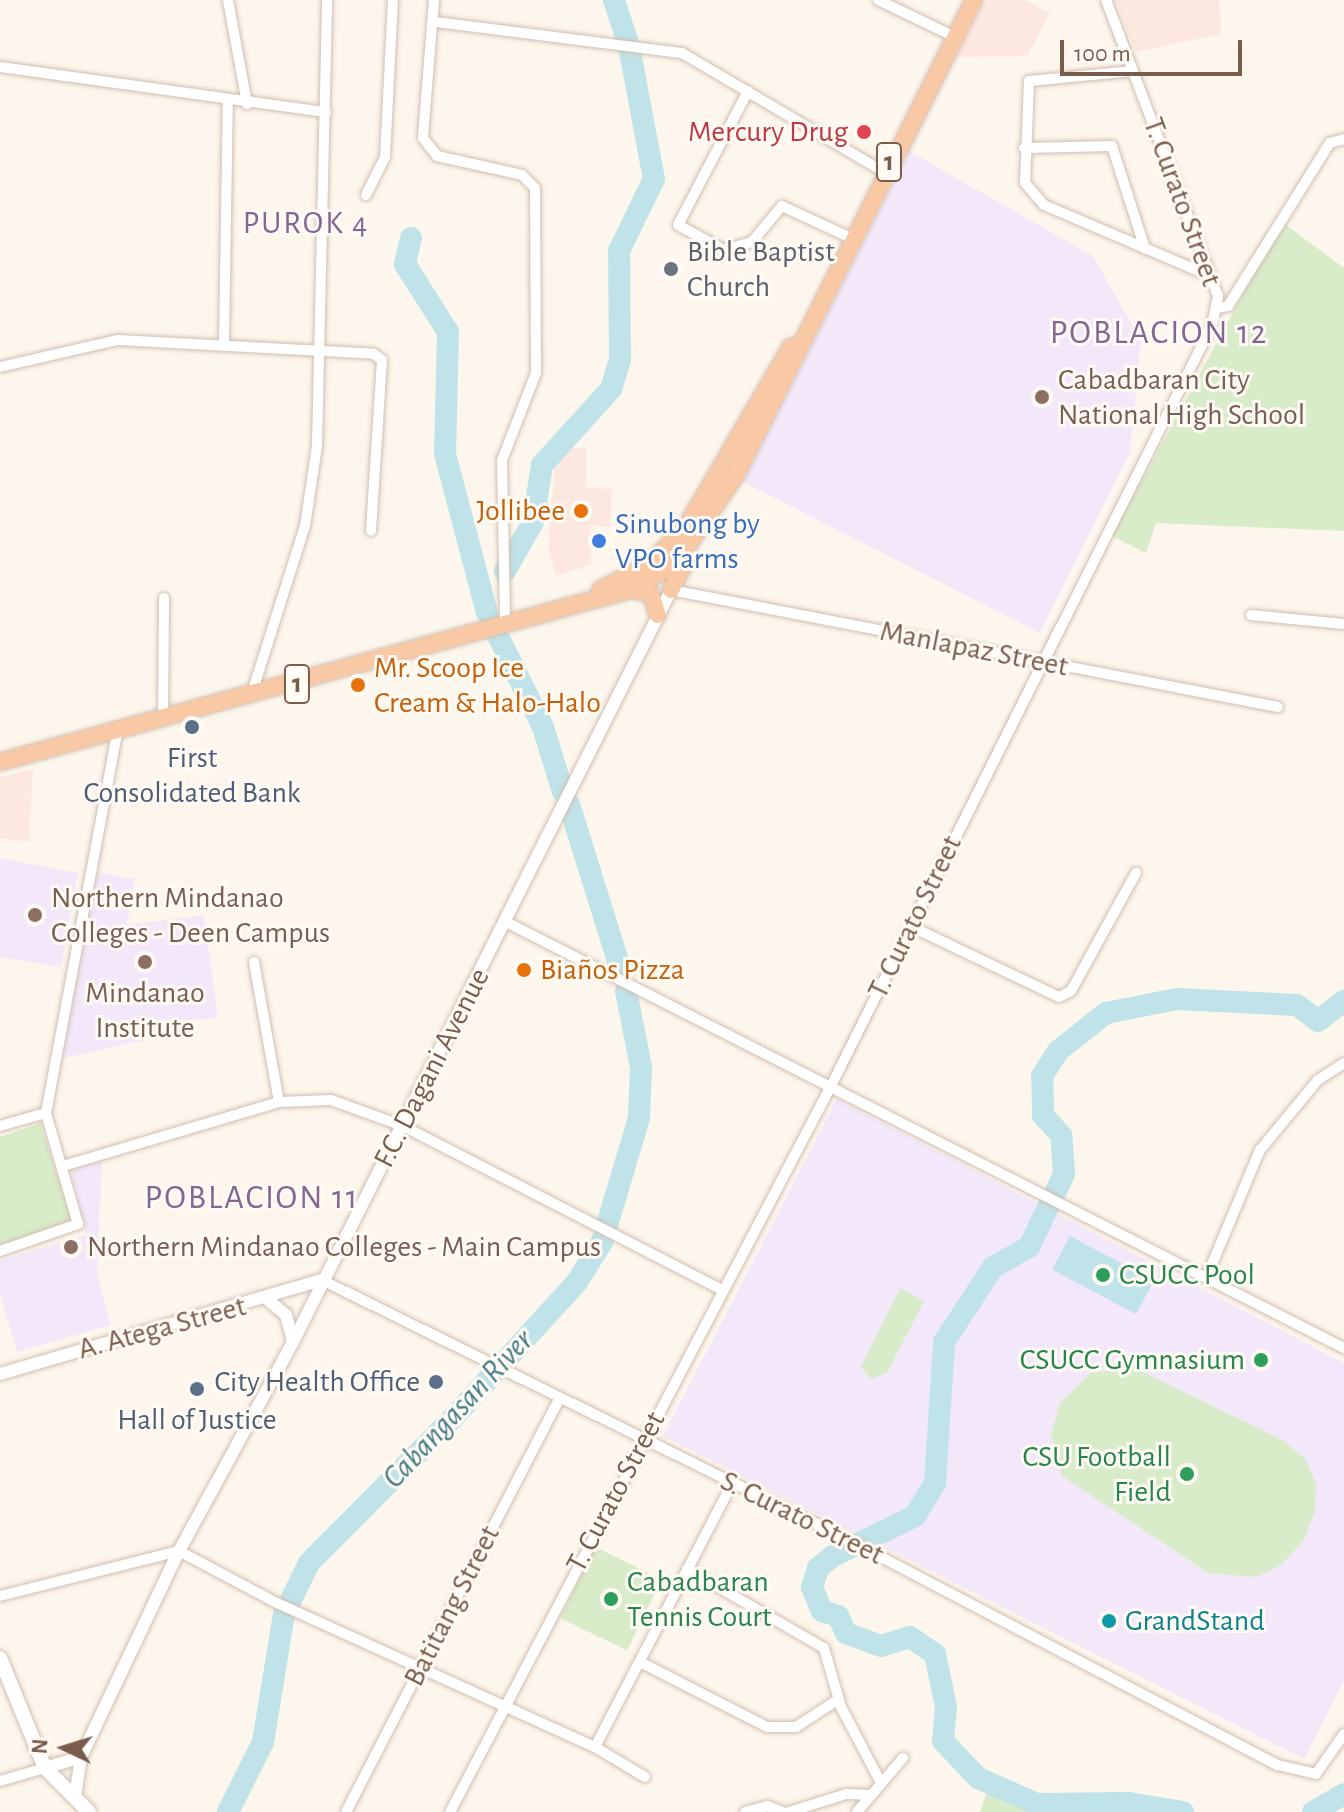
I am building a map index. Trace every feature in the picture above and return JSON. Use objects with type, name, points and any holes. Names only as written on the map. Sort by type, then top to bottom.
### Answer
[{"type":"highway","name":"1","points":[[0,762],[251,696],[505,621],[592,594],[648,565],[685,529],[807,325],[974,0]]},
{"type":"highway","name":"1","points":[[592,594],[633,589],[675,564],[698,537],[785,382],[807,325]]},
{"type":"highway","points":[[671,590],[698,537]]},
{"type":"highway","points":[[633,589],[657,600],[658,615]]},
{"type":"main road","points":[[0,1658],[45,1768],[89,1812]]},
{"type":"street","points":[[228,0],[247,104]]},
{"type":"street","points":[[251,696],[305,526],[322,350],[327,0]]},
{"type":"street","points":[[366,195],[385,157],[393,0]]},
{"type":"street","points":[[434,0],[436,22],[423,138],[437,156],[522,175],[535,188],[536,373],[502,460],[505,621]]},
{"type":"street","points":[[878,0],[955,37]]},
{"type":"street","name":"T. Curato Street","points":[[450,1812],[832,1084],[1216,308],[1106,0]]},
{"type":"street","points":[[436,22],[682,53],[884,172]]},
{"type":"street","points":[[0,67],[247,104],[326,112]]},
{"type":"street","points":[[1133,71],[1033,78],[1024,148],[1025,183],[1044,205],[1206,274]]},
{"type":"street","points":[[748,91],[678,225],[724,250],[752,242],[782,206],[851,238]]},
{"type":"street","points":[[224,344],[228,101]]},
{"type":"street","points":[[1216,308],[1228,306],[1330,143],[1344,139]]},
{"type":"street","points":[[1024,148],[1112,146],[1145,249]]},
{"type":"street","points":[[0,367],[118,340],[368,352],[382,360],[371,531]]},
{"type":"street","name":"Manlapaz Street","points":[[671,590],[1278,707]]},
{"type":"street","name":"F.C. Dagani Avenue","points":[[75,1797],[81,1757],[179,1551],[293,1342],[671,590]]},
{"type":"street","points":[[163,719],[164,598]]},
{"type":"street","points":[[1251,615],[1344,624]]},
{"type":"street","points":[[0,1251],[74,1230],[63,1166],[46,1113],[117,733]]},
{"type":"street","points":[[910,926],[1059,997],[1071,991],[1136,873]]},
{"type":"street","points":[[506,922],[832,1084],[1344,1348]]},
{"type":"street","points":[[254,962],[279,1102]]},
{"type":"street","points":[[1207,1276],[1260,1150],[1318,1080],[1344,1063]]},
{"type":"street","points":[[63,1166],[279,1102],[331,1100],[403,1126],[722,1290]]},
{"type":"street","points":[[0,1126],[46,1113]]},
{"type":"street","name":"A. Atega Street","points":[[0,1374],[267,1299],[322,1280]]},
{"type":"street","name":"S. Curato Street","points":[[322,1280],[559,1400],[645,1438],[841,1536],[1278,1765],[1316,1774],[1344,1734]]},
{"type":"street","points":[[267,1299],[286,1315],[293,1342]]},
{"type":"street","name":"Batitang Street","points":[[346,1812],[559,1400]]},
{"type":"street","points":[[595,1747],[732,1484]]},
{"type":"street","points":[[0,1596],[179,1551],[277,1603],[422,1663],[506,1703],[595,1747],[645,1777]]},
{"type":"street","points":[[687,1569],[824,1648],[839,1699],[881,1783]]},
{"type":"street","points":[[640,1662],[767,1727],[796,1727],[839,1699]]},
{"type":"street","points":[[0,1781],[81,1757]]},
{"type":"street","points":[[857,1812],[903,1758]]},
{"type":"street","points":[[745,1812],[767,1806],[786,1812],[846,1794],[871,1795]]},
{"type":"shaded area","points":[[986,0],[1025,0],[1050,13],[1027,56],[957,57]]},
{"type":"shaded area","points":[[1115,0],[1219,0],[1221,34],[1136,52]]},
{"type":"shaded area","points":[[909,151],[1093,256],[1141,341],[1130,453],[1040,633],[743,482]]},
{"type":"shaded area","name":"Jollibee","points":[[567,448],[586,448],[586,488],[612,489],[610,527],[591,526],[591,564],[556,576],[548,546],[552,498],[555,467]]},
{"type":"shaded area","points":[[33,769],[29,842],[0,838],[0,777]]},
{"type":"shaded area","name":"Northern Mindanao Colleges - Deen Campus","points":[[0,858],[78,873],[61,967],[0,957]]},
{"type":"shaded area","name":"Mindanao Institute","points":[[97,872],[135,879],[127,925],[204,915],[218,1018],[178,1021],[178,1033],[59,1059]]},
{"type":"shaded area","points":[[837,1099],[1344,1363],[1344,1681],[1304,1759],[663,1436]]},
{"type":"shaded area","name":"Northern Mindanao Colleges - Main Campus","points":[[102,1162],[97,1274],[111,1325],[17,1352],[0,1293],[0,1260],[86,1235],[71,1169]]},
{"type":"green space","points":[[1282,222],[1344,268],[1344,531],[1156,523],[1146,553],[1112,536]]},
{"type":"green space","points":[[41,1123],[72,1223],[0,1247],[0,1137]]},
{"type":"green space","points":[[900,1288],[924,1301],[887,1373],[871,1379],[861,1367]]},
{"type":"green space","name":"CSU Football Field","points":[[1133,1367],[1284,1441],[1305,1459],[1316,1484],[1315,1511],[1304,1540],[1281,1565],[1256,1577],[1208,1573],[1062,1476],[1051,1433],[1061,1402],[1090,1373]]},
{"type":"green space","name":"Cabadbaran Tennis Court","points":[[595,1547],[662,1579],[627,1650],[560,1618]]},
{"type":"green space","points":[[989,1785],[1035,1811],[1045,1812],[980,1812]]},
{"type":"water","name":"CSUCC Pool","points":[[1070,1236],[1154,1281],[1136,1314],[1052,1270]]},
{"type":"waterway","name":"Cabangasan River","points":[[614,0],[628,43]]},
{"type":"waterway","name":"Cabangasan River","points":[[505,571],[533,522],[542,465],[611,389],[620,360],[619,251],[654,179],[630,52]]},
{"type":"waterway","name":"Cabangasan River","points":[[411,238],[405,264],[448,332],[445,454],[487,613]]},
{"type":"waterway","name":"Cabangasan River","points":[[498,636],[543,727],[563,792]]},
{"type":"waterway","name":"Cabangasan River","points":[[569,804],[621,971]]},
{"type":"waterway","name":"Cabangasan River","points":[[228,1812],[263,1742],[284,1614],[309,1563],[452,1419],[577,1282],[602,1242],[639,1118],[641,1067],[626,991]]},
{"type":"waterway","points":[[1183,1812],[1128,1803],[1037,1804],[978,1778],[943,1741],[946,1707],[935,1654],[910,1637],[881,1646],[846,1633],[838,1616],[822,1611],[812,1587],[818,1568],[833,1556],[915,1516],[935,1483],[944,1342],[993,1267],[1029,1247],[1064,1174],[1061,1135],[1043,1115],[1042,1076],[1058,1051],[1106,1013],[1177,999],[1297,1005],[1318,1021],[1344,1001]]},
{"type":"waterway","points":[[1313,1812],[1344,1794]]},
{"type":"place","name":"Mercury Drug","points":[[864,132]]},
{"type":"place","name":"Bible Baptist Church","points":[[671,269]]},
{"type":"place","name":"Cabadbaran City National High School","points":[[1042,397]]},
{"type":"place","name":"Jollibee","points":[[581,511]]},
{"type":"place","name":"Sinubong by VPO farms","points":[[599,541]]},
{"type":"place","name":"Mr. Scoop Ice Cream & Halo-Halo","points":[[358,685]]},
{"type":"place","name":"First Consolidated Bank","points":[[192,727]]},
{"type":"place","name":"Northern Mindanao Colleges - Deen Campus","points":[[35,915]]},
{"type":"place","name":"Mindanao Institute","points":[[145,962]]},
{"type":"place","name":"Biaños Pizza","points":[[524,970]]},
{"type":"place","name":"Northern Mindanao Colleges - Main Campus","points":[[71,1247]]},
{"type":"place","name":"CSUCC Pool","points":[[1103,1275]]},
{"type":"place","name":"CSUCC Gymnasium","points":[[1261,1360]]},
{"type":"place","name":"City Health Office","points":[[436,1382]]},
{"type":"place","name":"Hall of Justice","points":[[197,1389]]},
{"type":"place","name":"CSU Football Field","points":[[1187,1474]]},
{"type":"place","name":"Cabadbaran Tennis Court","points":[[611,1599]]},
{"type":"place","name":"GrandStand","points":[[1109,1621]]},
{"type":"district","name":"PUROK 4","points":[[306,223]]},
{"type":"district","name":"POBLACION 12","points":[[1159,334]]},
{"type":"district","name":"POBLACION 11","points":[[252,1199]]}]
